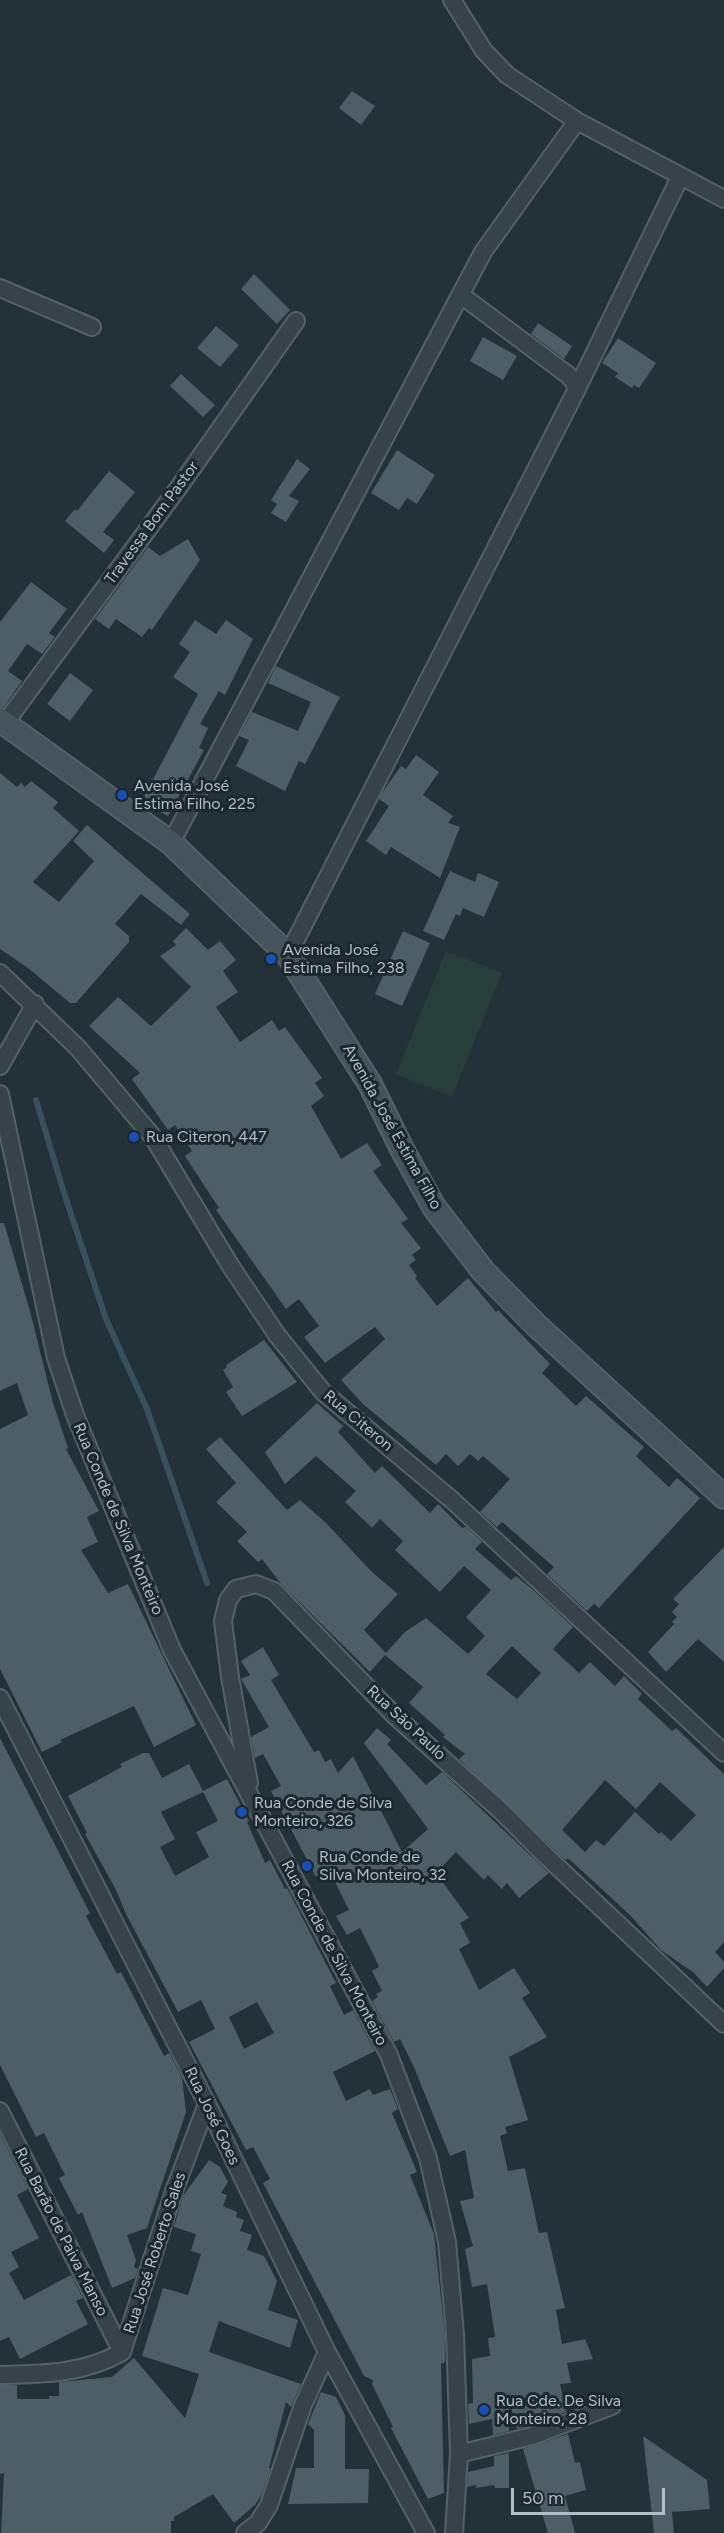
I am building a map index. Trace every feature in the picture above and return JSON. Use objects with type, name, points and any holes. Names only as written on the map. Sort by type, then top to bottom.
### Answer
[{"type":"street","points":[[452,0],[484,51],[507,75],[577,121],[724,199]]},
{"type":"street","points":[[171,843],[483,252],[577,121]]},
{"type":"street","points":[[288,955],[572,402],[680,177]]},
{"type":"street","points":[[0,288],[92,327]]},
{"type":"street","points":[[461,295],[568,375],[575,383],[576,391]]},
{"type":"street","name":"Travessa Bom Pastor","points":[[2,721],[179,487],[296,321]]},
{"type":"street","name":"Avenida José Estima Filho","points":[[2,721],[171,843],[288,955],[370,1084],[402,1149],[435,1207],[483,1271],[536,1325],[724,1497]]},
{"type":"street","name":"Rua Citeron","points":[[0,973],[35,1004],[78,1048],[153,1137],[265,1317],[323,1392],[452,1500],[724,1753]]},
{"type":"street","points":[[0,1066],[35,1004]]},
{"type":"street","name":"Rua Conde de Silva Monteiro","points":[[0,1094],[56,1358],[75,1415],[172,1650],[389,2055],[428,2157],[447,2242],[455,2334],[459,2454],[454,2533]]},
{"type":"street","name":"Rua São Paulo","points":[[251,1795],[230,1677],[223,1621],[228,1600],[236,1589],[256,1584],[274,1592],[394,1715],[501,1811],[545,1856],[724,2024]]},
{"type":"street","name":"Rua José Goes","points":[[0,1698],[207,2104],[327,2352],[426,2533]]},
{"type":"street","name":"Rua José Roberto Sales","points":[[0,2375],[46,2374],[85,2369],[105,2362],[122,2352],[174,2191],[207,2104]]},
{"type":"street","name":"Rua Barão de Paiva Manso","points":[[0,2111],[122,2352]]},
{"type":"street","points":[[245,2533],[258,2523],[269,2505],[303,2405],[327,2352]]},
{"type":"street","points":[[459,2454],[555,2428],[612,2406]]},
{"type":"green space","points":[[446,951],[502,973],[452,1097],[396,1074]]},
{"type":"building","points":[[352,91],[375,106],[361,125],[339,108]]},
{"type":"building","points":[[254,274],[290,310],[277,324],[241,289]]},
{"type":"building","points":[[538,323],[572,346],[564,359],[531,334]]},
{"type":"building","points":[[216,326],[239,345],[220,367],[197,348]]},
{"type":"building","points":[[483,337],[517,356],[503,380],[470,361]]},
{"type":"building","points":[[618,338],[656,363],[639,388],[634,385],[632,388],[615,377],[618,373],[602,363]]},
{"type":"building","points":[[181,374],[215,405],[203,417],[170,386]]},
{"type":"building","points":[[397,450],[435,475],[417,504],[407,498],[399,510],[371,493]]},
{"type":"building","points":[[297,459],[310,469],[289,496],[299,501],[286,522],[271,513],[277,504],[271,500]]},
{"type":"building","points":[[109,471],[135,492],[103,532],[114,540],[104,553],[65,521],[75,509],[77,511]]},
{"type":"building","points":[[188,539],[200,560],[152,630],[149,628],[142,637],[116,619],[109,629],[95,619],[148,547],[160,556]]},
{"type":"building","points":[[31,582],[67,609],[49,633],[55,637],[42,654],[27,644],[8,671],[22,681],[4,707],[0,707],[0,622]]},
{"type":"building","points":[[195,620],[216,634],[226,620],[253,639],[225,695],[219,691],[200,724],[208,728],[199,748],[204,750],[168,816],[141,802],[198,694],[173,677],[190,652],[179,644]]},
{"type":"building","points":[[276,666],[340,697],[305,764],[299,761],[285,791],[236,766],[249,740],[239,736],[252,712],[298,731],[311,702],[268,683]]},
{"type":"building","points":[[70,673],[93,690],[70,721],[47,704]]},
{"type":"building","points":[[416,755],[439,772],[423,795],[453,816],[448,823],[460,827],[440,878],[391,847],[386,855],[366,841],[389,806],[379,799],[382,793],[401,766],[406,769]]},
{"type":"building","points":[[0,773],[17,787],[21,783],[25,787],[31,781],[58,802],[53,808],[79,831],[33,882],[59,902],[94,861],[73,841],[87,825],[190,914],[181,925],[141,894],[115,924],[129,936],[129,942],[76,1003],[70,1003],[28,968],[0,949]]},
{"type":"building","points":[[450,871],[475,882],[478,873],[499,882],[484,917],[463,908],[460,916],[456,914],[444,940],[423,931]]},
{"type":"building","points":[[186,928],[208,950],[220,941],[236,960],[223,971],[238,992],[216,1007],[240,1042],[272,1020],[279,1031],[285,1027],[322,1078],[315,1083],[324,1096],[311,1106],[341,1159],[367,1143],[382,1165],[373,1171],[408,1219],[401,1223],[421,1248],[412,1255],[416,1260],[409,1265],[417,1276],[415,1278],[437,1306],[468,1278],[496,1312],[498,1310],[550,1364],[542,1373],[576,1406],[586,1396],[644,1447],[636,1456],[669,1487],[677,1478],[700,1498],[599,1608],[594,1604],[587,1611],[547,1574],[554,1567],[502,1522],[497,1527],[480,1512],[510,1479],[483,1456],[478,1461],[470,1454],[458,1466],[446,1454],[436,1465],[363,1404],[341,1380],[385,1339],[375,1327],[325,1363],[304,1337],[319,1326],[299,1299],[286,1309],[216,1210],[219,1208],[185,1156],[192,1151],[175,1125],[168,1130],[132,1079],[140,1073],[89,1026],[118,997],[151,1026],[191,987],[160,956],[176,945],[173,941]]},
{"type":"building","points":[[403,931],[430,943],[402,1006],[375,994]]},
{"type":"building","points":[[0,1223],[4,1223],[30,1311],[53,1403],[68,1448],[66,1449],[99,1511],[87,1517],[98,1542],[81,1550],[108,1593],[128,1584],[196,1725],[154,1747],[134,1706],[60,1740],[62,1742],[42,1752],[0,1669],[0,1429],[28,1415],[17,1383],[0,1391]]},
{"type":"building","points":[[264,1340],[297,1382],[242,1416],[226,1392],[233,1387],[223,1370],[227,1367],[226,1365]]},
{"type":"building","points":[[317,1403],[343,1426],[338,1432],[375,1473],[382,1466],[430,1513],[438,1504],[462,1528],[466,1527],[482,1542],[475,1549],[511,1580],[516,1576],[573,1627],[553,1649],[579,1673],[590,1662],[615,1686],[624,1676],[642,1694],[638,1699],[672,1731],[676,1728],[724,1774],[724,1942],[715,1952],[724,1962],[724,1968],[707,1987],[694,1973],[661,1950],[630,1915],[568,1858],[565,1860],[459,1759],[465,1754],[443,1737],[445,1735],[409,1703],[423,1687],[385,1655],[370,1672],[282,1585],[262,1559],[258,1562],[237,1541],[247,1532],[216,1502],[236,1483],[206,1449],[220,1437],[287,1510],[300,1500],[325,1522],[373,1573],[398,1594],[364,1630],[386,1653],[405,1632],[426,1618],[468,1654],[485,1636],[466,1617],[491,1590],[464,1566],[440,1592],[395,1550],[403,1541],[380,1519],[372,1528],[345,1502],[356,1491],[316,1456],[285,1484],[265,1452]],"holes":[[[512,1646],[541,1673],[517,1699],[486,1674]],[[605,1780],[636,1809],[660,1782],[696,1815],[671,1841],[661,1832],[659,1834],[635,1812],[604,1846],[596,1840],[585,1852],[562,1830]]]},
{"type":"building","points":[[724,1547],[724,1662],[698,1639],[666,1672],[648,1652],[674,1624],[672,1622],[677,1617],[672,1612],[679,1604],[673,1599]]},
{"type":"building","points":[[263,1647],[279,1675],[271,1680],[314,1752],[319,1750],[325,1762],[331,1759],[338,1773],[353,1756],[402,1852],[428,1829],[364,1743],[377,1728],[391,1740],[387,1744],[426,1785],[442,1772],[549,1873],[519,1898],[507,1883],[502,1889],[488,1875],[484,1880],[456,1852],[436,1873],[469,1918],[460,1923],[470,1943],[459,1949],[479,1990],[514,1968],[530,1993],[522,1998],[547,2037],[509,2057],[528,2120],[505,2127],[507,2133],[500,2136],[508,2171],[525,2168],[539,2233],[547,2232],[565,2308],[556,2310],[562,2344],[585,2339],[593,2359],[567,2363],[571,2383],[560,2384],[566,2412],[529,2426],[517,2429],[509,2400],[509,2431],[493,2435],[492,2419],[469,2424],[468,2404],[473,2403],[472,2359],[490,2356],[488,2338],[495,2337],[487,2284],[472,2287],[465,2249],[473,2246],[460,2201],[474,2198],[465,2150],[450,2156],[400,2039],[394,2042],[372,2001],[378,1997],[376,1994],[382,1991],[372,1971],[379,1967],[375,1958],[360,1928],[347,1935],[336,1916],[349,1910],[329,1870],[316,1877],[271,1791],[281,1786],[263,1754],[255,1758],[251,1737],[269,1727],[241,1679],[250,1675],[241,1661]]},
{"type":"building","points":[[0,1738],[90,1913],[86,1916],[117,1974],[121,1972],[164,2056],[169,2053],[182,2078],[186,2112],[147,2228],[127,2235],[136,2260],[134,2267],[138,2269],[135,2278],[112,2288],[82,2212],[78,2215],[59,2178],[65,2175],[44,2133],[36,2137],[0,2065]]},
{"type":"building","points":[[143,1753],[149,1753],[162,1778],[189,1764],[203,1791],[227,1779],[249,1821],[247,1822],[265,1863],[270,1860],[285,1889],[287,1888],[336,1983],[330,1986],[344,2015],[353,2010],[375,2051],[333,2072],[346,2101],[370,2089],[373,2095],[390,2089],[398,2109],[392,2113],[417,2172],[410,2175],[434,2234],[445,2335],[445,2362],[441,2364],[444,2493],[428,2499],[391,2428],[393,2427],[372,2384],[373,2380],[364,2376],[263,2183],[270,2179],[253,2147],[246,2150],[189,2042],[215,2029],[201,2000],[178,2012],[85,1834],[87,1833],[68,1796],[122,1767],[120,1764]],"holes":[[[203,1792],[218,1821],[196,1832],[209,1857],[175,1876],[160,1847],[175,1839],[161,1812]],[[257,2002],[274,2033],[244,2049],[229,2017]]]},
{"type":"building","points":[[0,2134],[28,2189],[17,2195],[39,2238],[11,2252],[19,2267],[9,2273],[24,2300],[71,2275],[83,2298],[76,2301],[88,2324],[20,2359],[9,2337],[0,2341]]},
{"type":"building","points":[[209,2160],[220,2167],[228,2182],[221,2193],[227,2195],[223,2206],[237,2212],[236,2217],[244,2220],[240,2231],[252,2235],[247,2250],[264,2256],[277,2281],[268,2310],[298,2320],[290,2348],[219,2321],[209,2352],[301,2384],[291,2407],[286,2402],[269,2468],[271,2468],[262,2494],[255,2505],[234,2523],[213,2494],[174,2517],[174,2521],[171,2521],[171,2533],[1,2533],[4,2473],[0,2474],[0,2385],[17,2385],[17,2399],[49,2399],[49,2396],[59,2396],[59,2382],[112,2377],[134,2358],[185,2418],[199,2374],[142,2356],[163,2288],[188,2295],[201,2254],[191,2251],[196,2234],[174,2227],[183,2196]]},
{"type":"building","points":[[321,2392],[336,2397],[345,2415],[345,2469],[369,2469],[368,2503],[288,2504],[296,2468],[314,2468],[314,2430],[308,2424]]},
{"type":"building","points":[[568,2434],[575,2463],[580,2462],[586,2490],[565,2496],[575,2533],[548,2533],[523,2449]]},
{"type":"building","points":[[643,2436],[707,2480],[710,2509],[672,2512],[674,2533],[654,2533]]},
{"type":"building","points":[[509,2453],[509,2488],[495,2488],[494,2485],[467,2487],[468,2472],[494,2466],[494,2456]]},
{"type":"waterway","points":[[36,1100],[106,1319],[147,1409],[207,1583]]},
{"type":"place","name":"Avenida José Estima Filho, 225","points":[[122,795]]},
{"type":"place","name":"Avenida José Estima Filho, 238","points":[[271,959]]},
{"type":"place","name":"Rua Citeron, 447","points":[[134,1137]]},
{"type":"place","name":"Rua Conde de Silva Monteiro, 326","points":[[242,1812]]},
{"type":"place","name":"Rua Conde de Silva Monteiro, 32","points":[[307,1866]]},
{"type":"place","name":"Rua Cde. De Silva Monteiro, 28","points":[[484,2410]]}]
